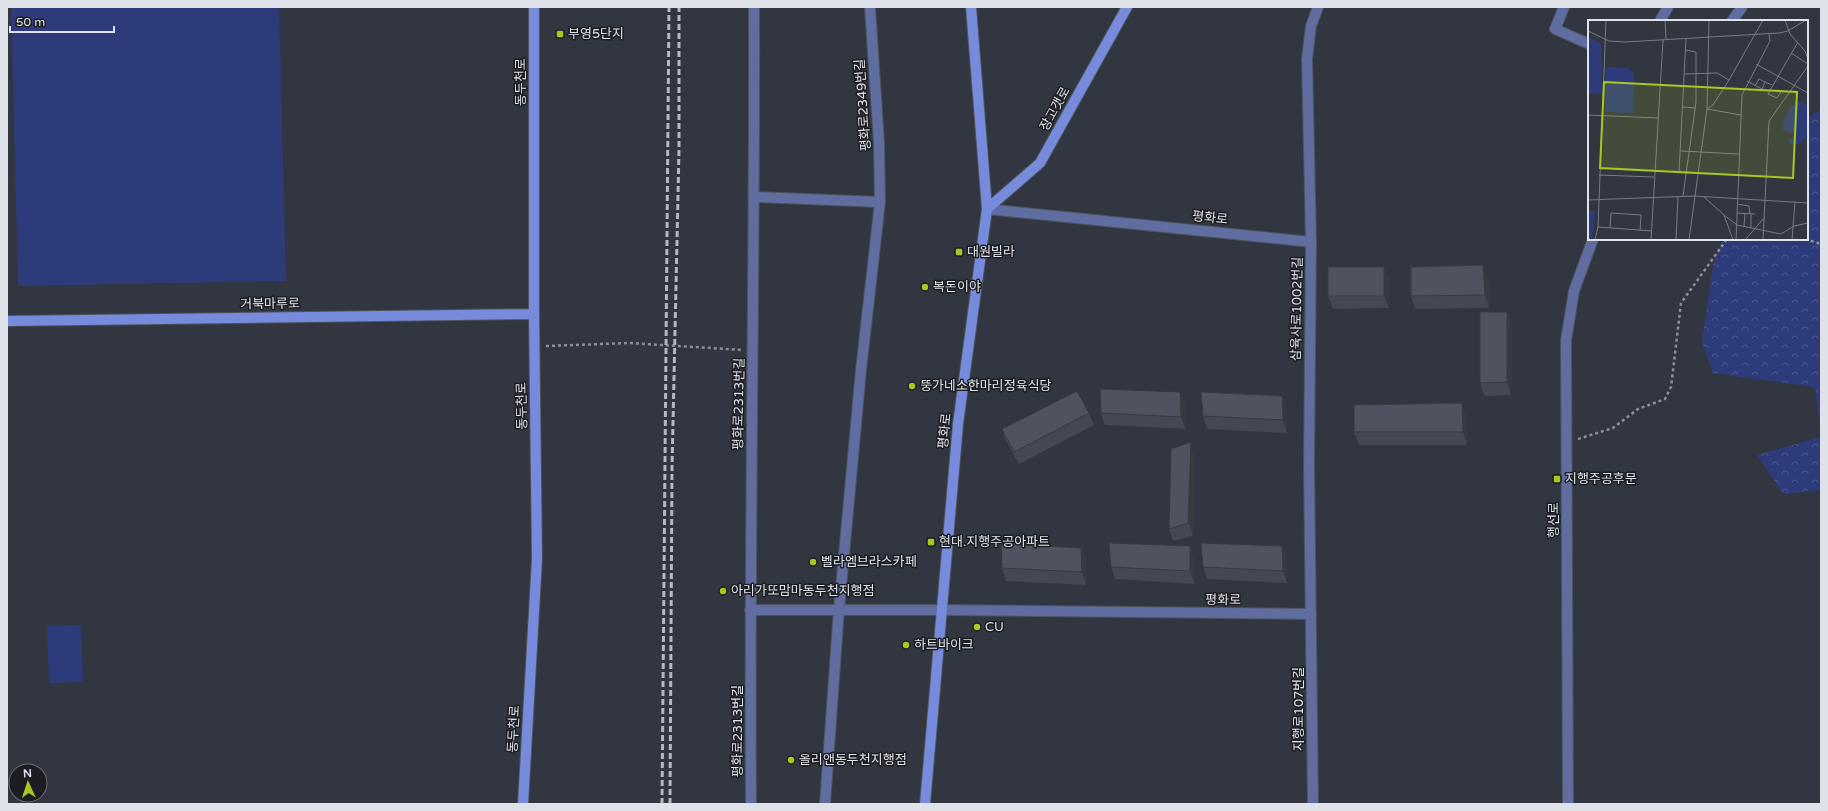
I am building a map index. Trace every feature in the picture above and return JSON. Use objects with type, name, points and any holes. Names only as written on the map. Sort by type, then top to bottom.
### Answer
[{"type":"street","name":"동두천로","points":[[523,804],[537,559],[534,346],[534,7]]},
{"type":"street","points":[[754,7],[755,197],[880,202],[861,370],[839,609],[825,804]]},
{"type":"street","name":"평화로2349번길","points":[[870,7],[879,143],[880,202]]},
{"type":"street","name":"평화로","points":[[925,804],[958,424],[987,209],[971,7]]},
{"type":"street","name":"장고갯로","points":[[987,209],[1040,163],[1128,7]]},
{"type":"street","name":"삼육사로1002번길","points":[[1311,614],[1308,465],[1311,242],[1307,59],[1311,26],[1318,7]]},
{"type":"street","points":[[1564,7],[1555,29],[1588,44]]},
{"type":"street","points":[[1661,20],[1668,7]]},
{"type":"street","points":[[1733,20],[1742,7]]},
{"type":"street","name":"평화로2313번길","points":[[751,804],[750,610],[755,197]]},
{"type":"street","name":"평화로","points":[[987,209],[1311,242]]},
{"type":"street","name":"행선로","points":[[1568,804],[1566,340],[1574,291],[1593,240]]},
{"type":"street","name":"거북마루로","points":[[7,320],[534,314]]},
{"type":"street","points":[[750,610],[943,610]]},
{"type":"street","name":"평화로","points":[[943,610],[1311,614]]},
{"type":"street","name":"지행로107번길","points":[[1311,614],[1313,804]]},
{"type":"path","points":[[1566,443],[1613,428],[1638,409],[1665,399],[1671,387],[1681,303],[1725,240]]},
{"type":"path","points":[[1808,240],[1821,244]]},
{"type":"path","points":[[534,346],[629,343],[753,351]]},
{"type":"green space","points":[[11,7],[279,7],[286,281],[18,286]]},
{"type":"green space","points":[[1821,109],[1821,432],[1815,387],[1713,373],[1702,342],[1713,265],[1723,240],[1808,240],[1808,117]]},
{"type":"green space","points":[[1821,437],[1821,490],[1783,494],[1757,455]]},
{"type":"green space","points":[[81,625],[83,682],[49,683],[47,626]]},
{"type":"building","points":[[1483,265],[1485,295],[1411,296],[1411,267]]},
{"type":"building","points":[[1328,267],[1384,267],[1384,296],[1328,296]]},
{"type":"building","points":[[1480,312],[1507,312],[1507,382],[1480,383]]},
{"type":"building","points":[[1100,389],[1180,392],[1181,417],[1101,413]]},
{"type":"building","points":[[1077,391],[1089,413],[1014,452],[1002,429]]},
{"type":"building","points":[[1201,392],[1282,396],[1283,420],[1203,416]]},
{"type":"building","points":[[1462,403],[1463,432],[1354,432],[1354,405]]},
{"type":"building","points":[[1191,442],[1188,523],[1169,529],[1171,449]]},
{"type":"building","points":[[1109,543],[1190,546],[1190,571],[1111,567]]},
{"type":"building","points":[[1201,543],[1282,546],[1283,571],[1203,567]]},
{"type":"building","points":[[1001,544],[1081,548],[1082,572],[1002,568]]},
{"type":"railway","points":[[662,804],[669,7]]},
{"type":"railway","points":[[670,804],[672,468],[679,150],[679,7]]},
{"type":"place","name":"부영5단지","points":[[560,34]]},
{"type":"place","name":"대원빌라","points":[[959,252]]},
{"type":"place","name":"복돈이야","points":[[925,287]]},
{"type":"place","name":"뚱가네소한마리정육식당","points":[[912,386]]},
{"type":"place","name":"지행주공후문","points":[[1557,479]]},
{"type":"place","name":"현대.지행주공아파트","points":[[931,542]]},
{"type":"place","name":"벨라엠브라스카페","points":[[813,562]]},
{"type":"place","name":"아리가또맘마동두천지행점","points":[[723,591]]},
{"type":"place","name":"CU","points":[[977,627]]},
{"type":"place","name":"하트바이크","points":[[906,645]]},
{"type":"place","name":"올리앤동두천지행점","points":[[791,760]]}]
